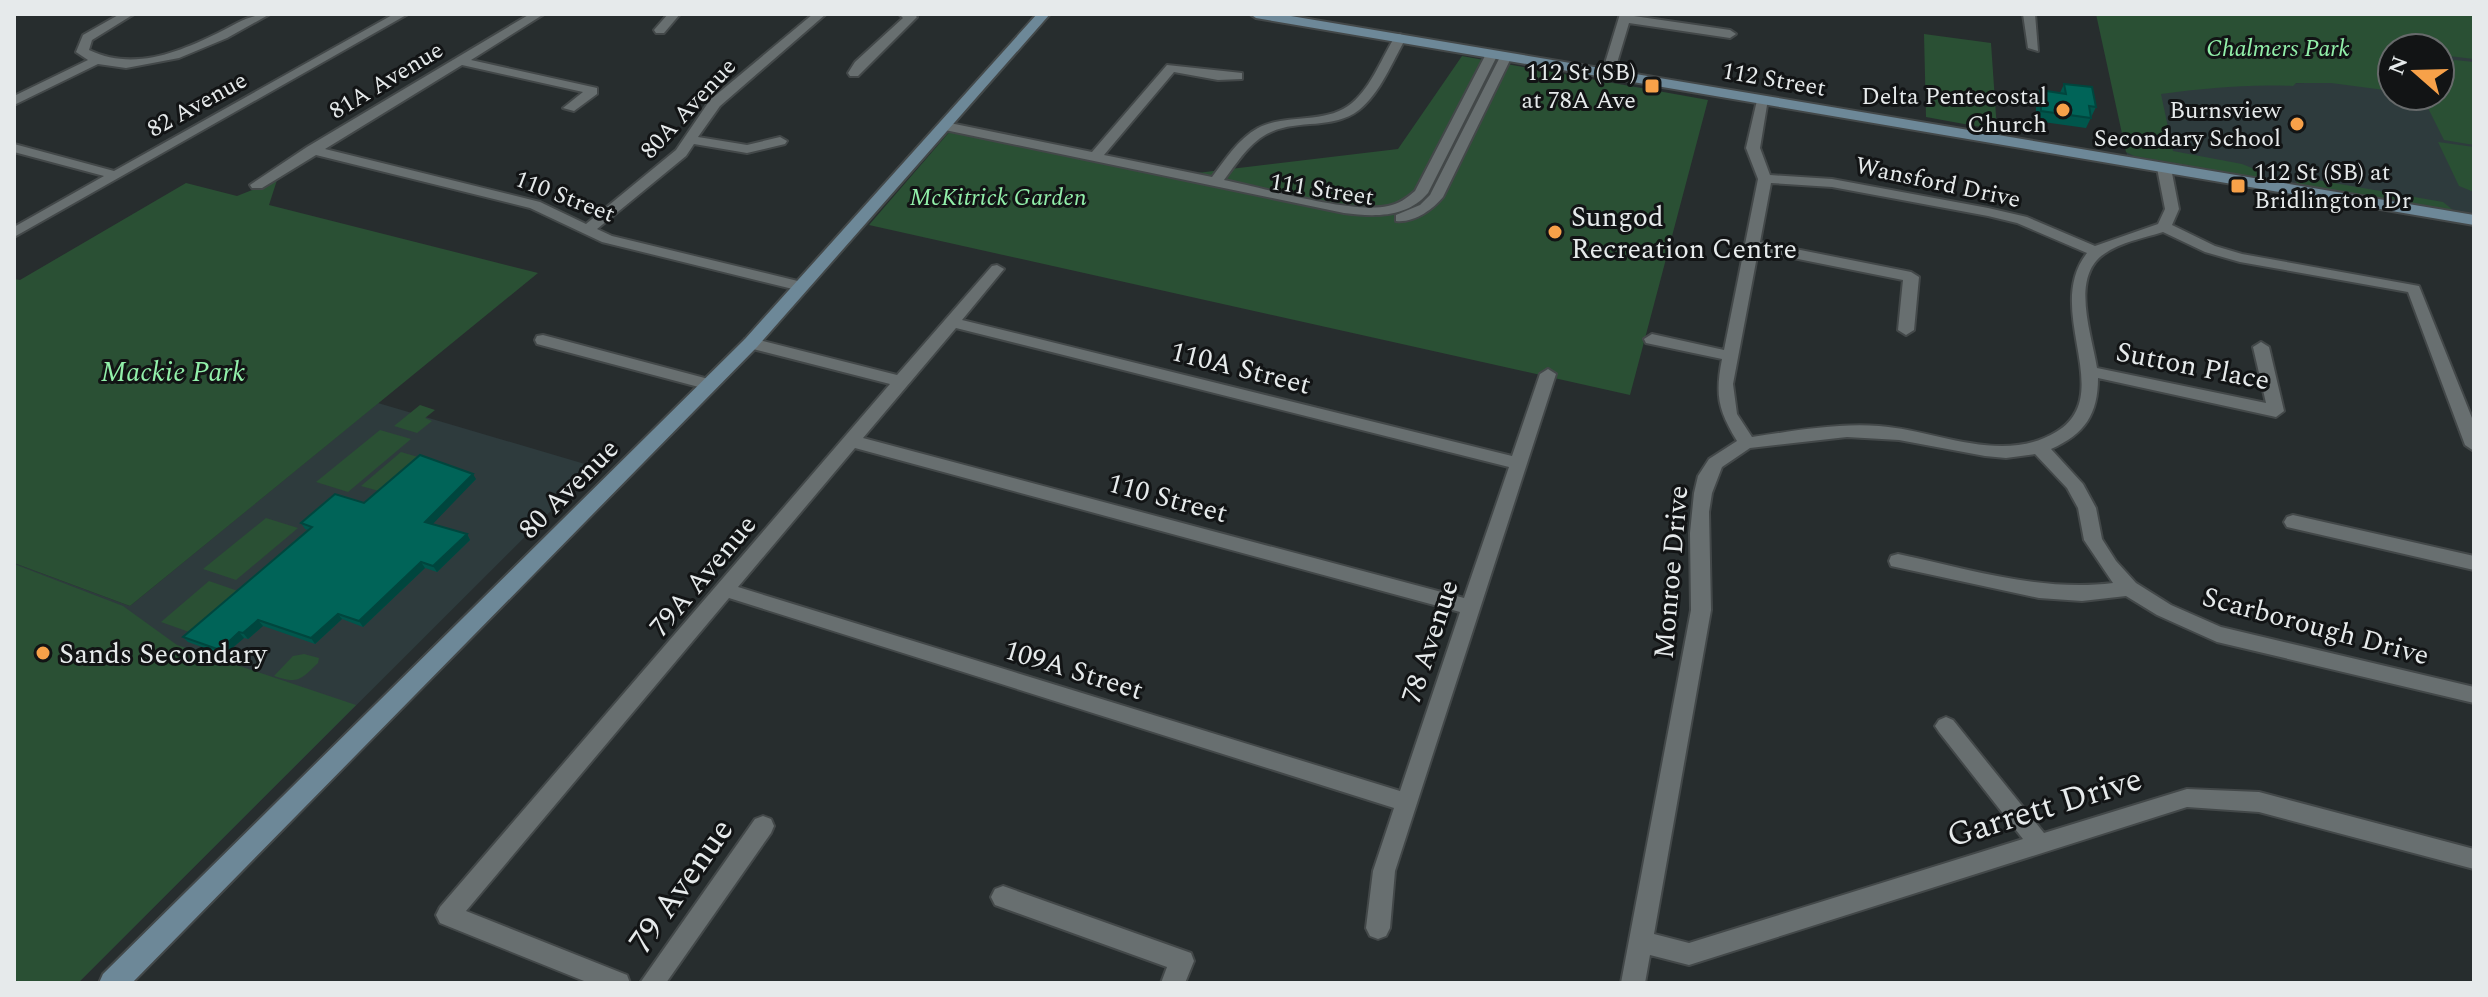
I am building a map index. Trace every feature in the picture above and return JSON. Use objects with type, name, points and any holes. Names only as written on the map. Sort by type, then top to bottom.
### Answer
[{"type":"street","points":[[128,14],[87,38],[82,52],[95,61],[125,64],[163,59],[200,47],[264,14]]},
{"type":"street","name":"82 Avenue","points":[[14,233],[402,14]]},
{"type":"street","name":"81A Avenue","points":[[257,185],[538,14]]},
{"type":"street","points":[[660,30],[674,14]]},
{"type":"street","name":"80A Avenue","points":[[587,230],[660,173],[692,140],[715,103],[820,14]]},
{"type":"street","name":"80 Avenue","points":[[113,983],[751,343],[1044,14]]},
{"type":"street","name":"112 Street","points":[[1256,14],[2474,220]]},
{"type":"street","points":[[2029,14],[2034,48]]},
{"type":"street","points":[[854,73],[908,16]]},
{"type":"street","points":[[1608,73],[1625,16],[1730,34]]},
{"type":"street","points":[[1215,182],[1251,139],[1267,128],[1323,118],[1352,109],[1362,99],[1400,38]]},
{"type":"street","name":"111 Street","points":[[945,126],[1357,211],[1386,211],[1407,205],[1421,193],[1499,55]]},
{"type":"street","name":"111 Street","points":[[1138,166],[1222,194],[1349,220],[1377,222],[1402,217],[1425,208],[1436,197],[1499,55]]},
{"type":"street","points":[[14,101],[95,61]]},
{"type":"street","points":[[460,61],[593,91],[569,108]]},
{"type":"street","points":[[1095,157],[1174,63],[1218,76],[1238,76]]},
{"type":"street","points":[[1762,99],[1753,148],[1765,179],[1729,356],[1725,402],[1747,443],[1834,431],[1913,436],[1962,448],[1997,451],[2040,448],[2064,435],[2083,419],[2090,396],[2078,290],[2083,270],[2096,252],[2164,227],[2210,249],[2240,258],[2414,289],[2469,418],[2474,445]]},
{"type":"street","points":[[692,140],[747,149],[780,141]]},
{"type":"street","points":[[14,148],[115,175]]},
{"type":"street","name":"110 Street","points":[[312,150],[535,205],[607,239],[801,286]]},
{"type":"street","points":[[2164,168],[2172,209],[2164,227]]},
{"type":"street","name":"Wansford Drive","points":[[1765,179],[1832,183],[1988,212],[2022,220],[2096,252]]},
{"type":"street","points":[[1751,245],[1911,277],[1906,330]]},
{"type":"street","name":"79A Avenue","points":[[618,983],[448,915],[997,269]]},
{"type":"street","name":"110A Street","points":[[952,322],[1518,463]]},
{"type":"street","points":[[1652,339],[1729,356]]},
{"type":"street","points":[[543,340],[710,385]]},
{"type":"street","points":[[751,343],[902,382]]},
{"type":"street","name":"Sutton Place","points":[[2088,371],[2276,411],[2261,347]]},
{"type":"street","name":"78 Avenue","points":[[1378,928],[1384,871],[1548,374]]},
{"type":"street","name":"110 Street","points":[[851,441],[1469,607]]},
{"type":"street","name":"Monroe Drive","points":[[1633,983],[1701,610],[1703,575],[1699,530],[1702,496],[1708,473],[1717,461],[1747,443]]},
{"type":"street","name":"Scarborough Drive","points":[[2040,448],[2074,484],[2087,508],[2093,540],[2109,566],[2129,588],[2164,610],[2217,634],[2474,695]]},
{"type":"street","points":[[2293,522],[2474,563]]},
{"type":"street","points":[[1898,561],[2039,591],[2082,594],[2129,588]]},
{"type":"street","name":"109A Street","points":[[726,590],[1406,802]]},
{"type":"street","points":[[1946,726],[2038,842]]},
{"type":"street","name":"Garrett Drive","points":[[1641,942],[1689,954],[2038,842],[2187,798],[2259,802],[2474,859]]},
{"type":"street","name":"79 Avenue","points":[[652,983],[763,826]]},
{"type":"street","points":[[1003,897],[1177,972]]},
{"type":"shaded area","name":"Burnsview Secondary School","points":[[2362,14],[2474,14],[2474,213],[2127,155],[2113,85],[2376,82],[2376,112],[2456,112],[2456,32],[2376,32],[2376,41]]},
{"type":"shaded area","points":[[378,403],[595,467],[78,983],[14,983],[14,563],[130,606]]},
{"type":"green space","name":"Chalmers Park","points":[[2096,14],[2474,14],[2474,59],[2456,57],[2456,32],[2376,32],[2376,89],[2331,83],[2296,83],[2293,86],[2227,87],[2161,94],[2173,151],[2242,164],[2262,172],[2264,176],[2260,178],[2134,156],[2126,152]]},
{"type":"green space","points":[[1924,34],[1991,43],[1997,130],[1926,117]]},
{"type":"green space","name":"McKitrick Garden","points":[[1462,56],[1708,100],[1630,395],[869,225],[951,130],[1197,173],[1398,149]]},
{"type":"green space","points":[[2456,60],[2474,62],[2474,145],[2444,140],[2430,112],[2456,112]]},
{"type":"green space","points":[[2438,142],[2474,147],[2474,192],[2459,186]]},
{"type":"green space","points":[[2300,177],[2443,202],[2453,210],[2297,184],[2295,179]]},
{"type":"green space","name":"Mackie Park","points":[[277,180],[269,205],[538,273],[130,606],[14,563],[14,279],[20,280],[186,183],[237,196]]},
{"type":"green space","points":[[420,405],[435,410],[425,418],[432,421],[417,433],[394,426]]},
{"type":"green space","points":[[380,430],[411,439],[348,492],[316,482]]},
{"type":"green space","points":[[401,452],[418,457],[379,491],[361,486]]},
{"type":"green space","points":[[266,518],[298,528],[236,580],[203,569]]},
{"type":"green space","points":[[14,564],[123,606],[177,645],[356,705],[78,983],[14,983]]},
{"type":"green space","points":[[209,581],[238,591],[192,633],[161,622]]},
{"type":"green space","points":[[304,654],[319,658],[318,663],[303,677],[289,680],[274,676],[293,656]]},
{"type":"building","points":[[2064,84],[2092,87],[2096,107],[2089,106],[2091,118],[2041,111],[2040,90],[2066,94]]},
{"type":"building","points":[[420,455],[473,474],[425,522],[467,534],[433,566],[421,562],[359,621],[338,614],[311,638],[258,620],[220,650],[183,637],[312,527],[301,523],[335,494],[364,503]]},
{"type":"place","name":"112 St (SB) at 78A Ave","points":[[1652,86]]},
{"type":"place","name":"Delta Pentecostal Church","points":[[2063,110]]},
{"type":"place","name":"Burnsview Secondary School","points":[[2297,124]]},
{"type":"place","name":"112 St (SB) at Bridlington Dr","points":[[2238,186]]},
{"type":"place","name":"Sungod Recreation Centre","points":[[1555,232]]},
{"type":"place","name":"Sands Secondary","points":[[43,653]]}]
